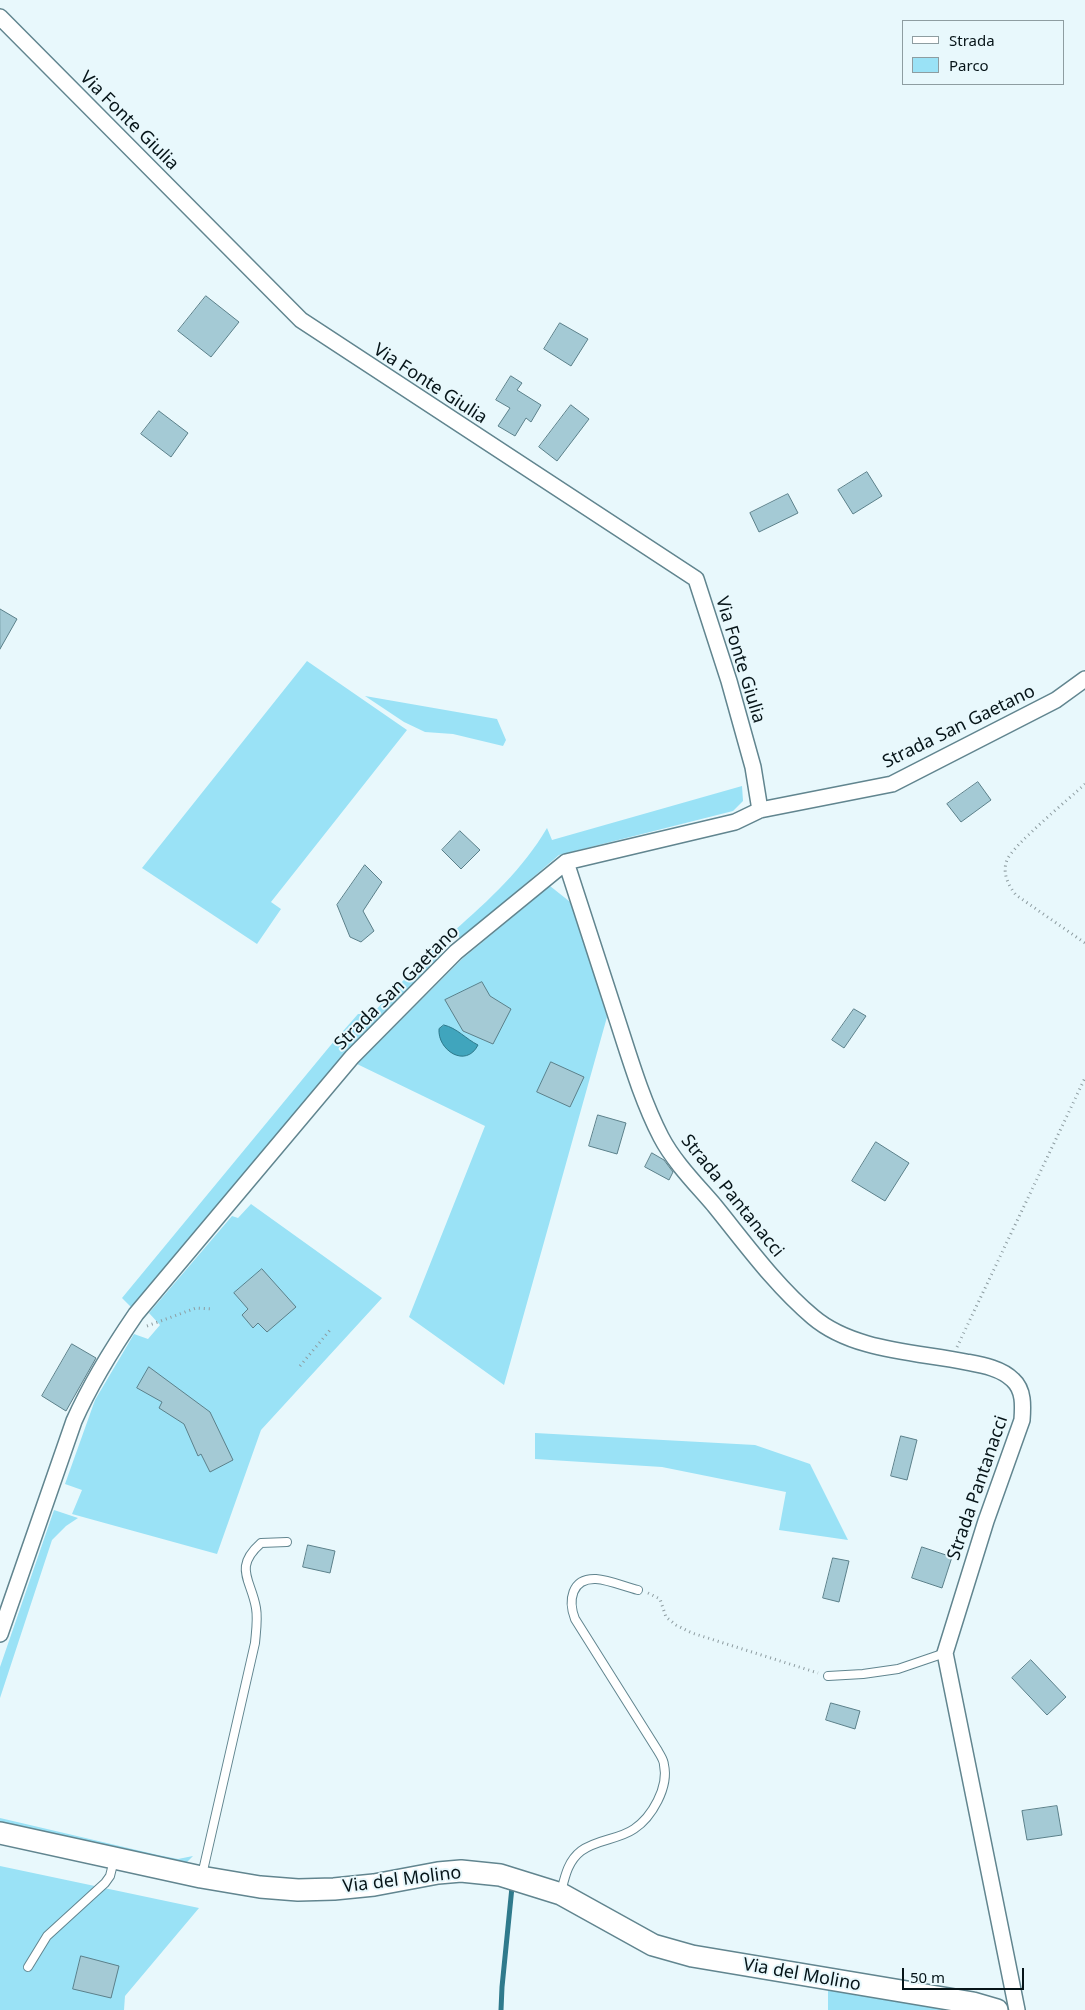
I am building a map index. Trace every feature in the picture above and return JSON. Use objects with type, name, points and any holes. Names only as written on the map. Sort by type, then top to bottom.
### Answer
[{"type":"street","name":"Via Fonte Giulia","points":[[0,17],[301,320],[426,404],[696,579],[729,681],[753,767],[760,810]]},
{"type":"street","name":"Strada San Gaetano","points":[[0,1634],[74,1421],[90,1387],[136,1314],[352,1057],[456,952],[566,862],[735,822],[760,810],[892,784],[1056,700],[1085,679]]},
{"type":"street","name":"Strada Pantanacci","points":[[566,862],[626,1046],[651,1115],[662,1139],[679,1163],[775,1279],[815,1319],[836,1332],[895,1350],[984,1366],[1006,1374],[1018,1386],[1024,1405],[1022,1420],[986,1521],[945,1653],[1017,2010]]},
{"type":"street","name":"Via del Molino","points":[[0,1833],[201,1877],[260,1887],[298,1890],[374,1885],[438,1873],[462,1872],[500,1875],[561,1894],[653,1944],[692,1956],[973,2003],[997,2010]]},
{"type":"lane","points":[[201,1877],[255,1643],[256,1608],[246,1579],[247,1561],[253,1550],[261,1543],[287,1542]]},
{"type":"lane","points":[[561,1894],[566,1873],[572,1861],[581,1851],[592,1844],[614,1838],[634,1829],[649,1815],[660,1795],[664,1780],[664,1765],[658,1751],[575,1619],[571,1608],[571,1598],[575,1588],[585,1581],[595,1579],[638,1590]]},
{"type":"lane","points":[[828,1676],[898,1669],[945,1653]]},
{"type":"lane","points":[[28,1967],[47,1936],[105,1883],[110,1876],[114,1858]]},
{"type":"path","points":[[1085,784],[1018,846],[1007,859],[1006,873],[1008,886],[1016,895],[1085,943]]},
{"type":"path","points":[[951,1359],[1085,1078]]},
{"type":"path","points":[[146,1326],[196,1308],[212,1309]]},
{"type":"path","points":[[300,1366],[330,1330]]},
{"type":"path","points":[[638,1590],[656,1596],[662,1603],[666,1617],[676,1625],[692,1633],[828,1676]]},
{"type":"green space","points":[[307,661],[407,730],[271,902],[281,909],[257,944],[142,868]]},
{"type":"green space","points":[[365,696],[497,719],[506,740],[503,746],[453,734],[425,732],[404,722]]},
{"type":"green space","points":[[742,786],[743,801],[733,811],[559,855],[461,939],[454,931],[492,896],[516,870],[538,843],[547,828],[552,840]]},
{"type":"green space","points":[[550,886],[574,905],[607,1017],[504,1385],[409,1317],[485,1126],[357,1064],[462,959]]},
{"type":"green space","points":[[439,949],[444,955],[352,1046],[133,1309],[122,1298],[330,1046],[358,1014],[372,1014],[431,951]]},
{"type":"green space","points":[[251,1204],[382,1298],[261,1430],[217,1554],[72,1514],[82,1490],[65,1484],[95,1400],[134,1334],[148,1339],[160,1325],[149,1313],[232,1216],[238,1218]]},
{"type":"green space","points":[[535,1433],[755,1445],[810,1464],[848,1540],[779,1530],[786,1492],[662,1467],[535,1459]]},
{"type":"green space","points":[[54,1510],[78,1518],[66,1526],[52,1540],[0,1698],[0,1667]]},
{"type":"green space","points":[[0,1818],[178,1859],[193,1856],[184,1865],[0,1825]]},
{"type":"green space","points":[[0,1866],[199,1908],[125,1996],[124,2010],[0,2010]]},
{"type":"green space","points":[[828,1987],[859,1996],[861,1994],[953,2010],[828,2010]]},
{"type":"shaded area","points":[[444,1025],[478,1045],[473,1052],[467,1056],[460,1056],[447,1050],[440,1037],[439,1029]]},
{"type":"building","points":[[206,296],[239,322],[211,357],[178,331]]},
{"type":"building","points":[[560,323],[588,339],[571,366],[544,349]]},
{"type":"building","points":[[511,376],[522,383],[517,390],[541,405],[531,422],[526,418],[515,436],[498,426],[510,408],[496,400]]},
{"type":"building","points":[[571,405],[589,419],[557,461],[539,447]]},
{"type":"building","points":[[159,411],[188,433],[171,457],[141,434]]},
{"type":"building","points":[[867,472],[882,496],[853,514],[838,490]]},
{"type":"building","points":[[788,494],[798,513],[759,532],[750,513]]},
{"type":"building","points":[[0,609],[17,619],[0,649]]},
{"type":"building","points":[[978,782],[991,800],[961,822],[947,804]]},
{"type":"building","points":[[460,831],[480,850],[461,869],[442,850]]},
{"type":"building","points":[[365,865],[382,882],[363,911],[374,931],[361,942],[350,937],[337,905]]},
{"type":"building","points":[[482,982],[490,996],[511,1009],[493,1044],[463,1031],[445,1000]]},
{"type":"building","points":[[854,1009],[866,1016],[844,1048],[832,1040]]},
{"type":"building","points":[[551,1062],[584,1077],[570,1107],[537,1092]]},
{"type":"building","points":[[598,1115],[626,1123],[617,1154],[589,1146]]},
{"type":"building","points":[[876,1142],[909,1163],[885,1201],[852,1181]]},
{"type":"building","points":[[652,1153],[664,1160],[673,1172],[669,1180],[645,1167]]},
{"type":"building","points":[[262,1269],[296,1307],[267,1332],[258,1323],[253,1328],[242,1315],[248,1309],[234,1293]]},
{"type":"building","points":[[72,1344],[96,1358],[66,1411],[42,1396]]},
{"type":"building","points":[[149,1367],[210,1412],[233,1460],[210,1472],[201,1454],[198,1456],[184,1424],[159,1408],[162,1402],[137,1388]]},
{"type":"building","points":[[901,1436],[917,1440],[907,1480],[891,1476]]},
{"type":"building","points":[[308,1545],[335,1551],[330,1573],[303,1567]]},
{"type":"building","points":[[922,1547],[952,1557],[942,1588],[912,1578]]},
{"type":"building","points":[[833,1558],[849,1561],[839,1602],[823,1598]]},
{"type":"building","points":[[1031,1660],[1066,1697],[1047,1715],[1012,1678]]},
{"type":"building","points":[[831,1703],[860,1711],[855,1729],[826,1720]]},
{"type":"building","points":[[1057,1806],[1062,1835],[1027,1840],[1022,1811]]},
{"type":"building","points":[[81,1956],[119,1966],[111,1998],[73,1989]]},
{"type":"waterway","points":[[501,2010],[512,1887]]}]
